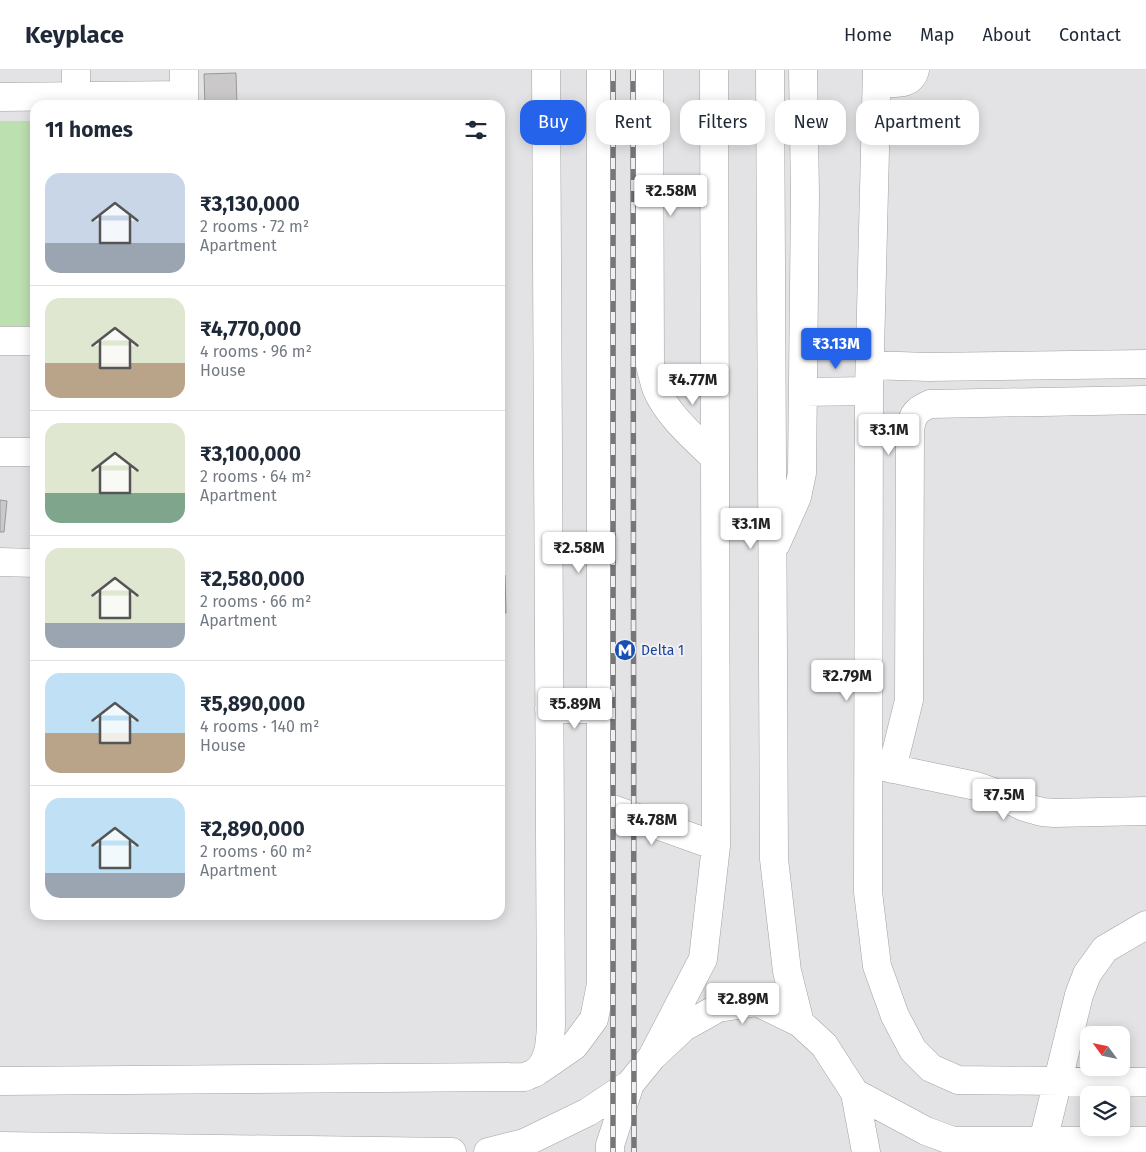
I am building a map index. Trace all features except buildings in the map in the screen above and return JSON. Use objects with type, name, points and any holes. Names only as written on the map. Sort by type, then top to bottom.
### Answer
[{"type":"street","points":[[536,1072],[545,1060],[550,1046],[546,70]]},
{"type":"street","points":[[0,1081],[525,1076],[536,1072],[574,1046],[594,1019],[601,984],[601,70]]},
{"type":"street","points":[[649,70],[650,365],[656,389],[666,406],[682,426],[714,458]]},
{"type":"street","points":[[652,1056],[703,959],[716,846],[714,70]]},
{"type":"street","points":[[770,70],[774,859],[787,971],[800,1023]]},
{"type":"street","points":[[772,553],[797,497],[802,473],[805,204],[803,70]]},
{"type":"street","points":[[915,70],[911,80],[907,82],[877,76],[870,378],[880,766],[868,892],[877,966],[896,1016],[912,1050],[930,1068],[958,1080],[1146,1082]]},
{"type":"street","points":[[0,97],[76,83],[184,90]]},
{"type":"street","points":[[0,341],[30,341]]},
{"type":"street","points":[[803,392],[928,367],[1146,364]]},
{"type":"street","points":[[880,766],[909,700],[910,438],[912,417],[919,408],[930,404],[1146,400]]},
{"type":"street","points":[[0,452],[30,452]]},
{"type":"street","points":[[0,562],[30,563]]},
{"type":"street","points":[[549,709],[601,709]]},
{"type":"street","points":[[880,766],[976,786],[1024,807],[1042,812],[1146,810]]},
{"type":"street","points":[[601,805],[716,846]]},
{"type":"street","points":[[1043,1141],[1079,995],[1087,974],[1105,949],[1146,925]]},
{"type":"street","points":[[488,1152],[524,1143],[588,1112],[630,1084],[652,1056],[684,1027],[718,1008],[757,1002],[800,1023],[824,1045],[855,1093],[866,1152]]},
{"type":"street","points":[[610,1152],[610,1145],[630,1084]]},
{"type":"street","points":[[855,1093],[926,1131],[952,1140],[1146,1141]]},
{"type":"street","points":[[0,1146],[452,1152]]},
{"type":"green space","points":[[0,121],[30,121],[30,326],[0,326]]},
{"type":"railway","points":[[613,70],[613,1152]]},
{"type":"railway","points":[[633,70],[634,1152]]},
{"type":"place","name":"Delta 1","points":[[625,650]]}]
